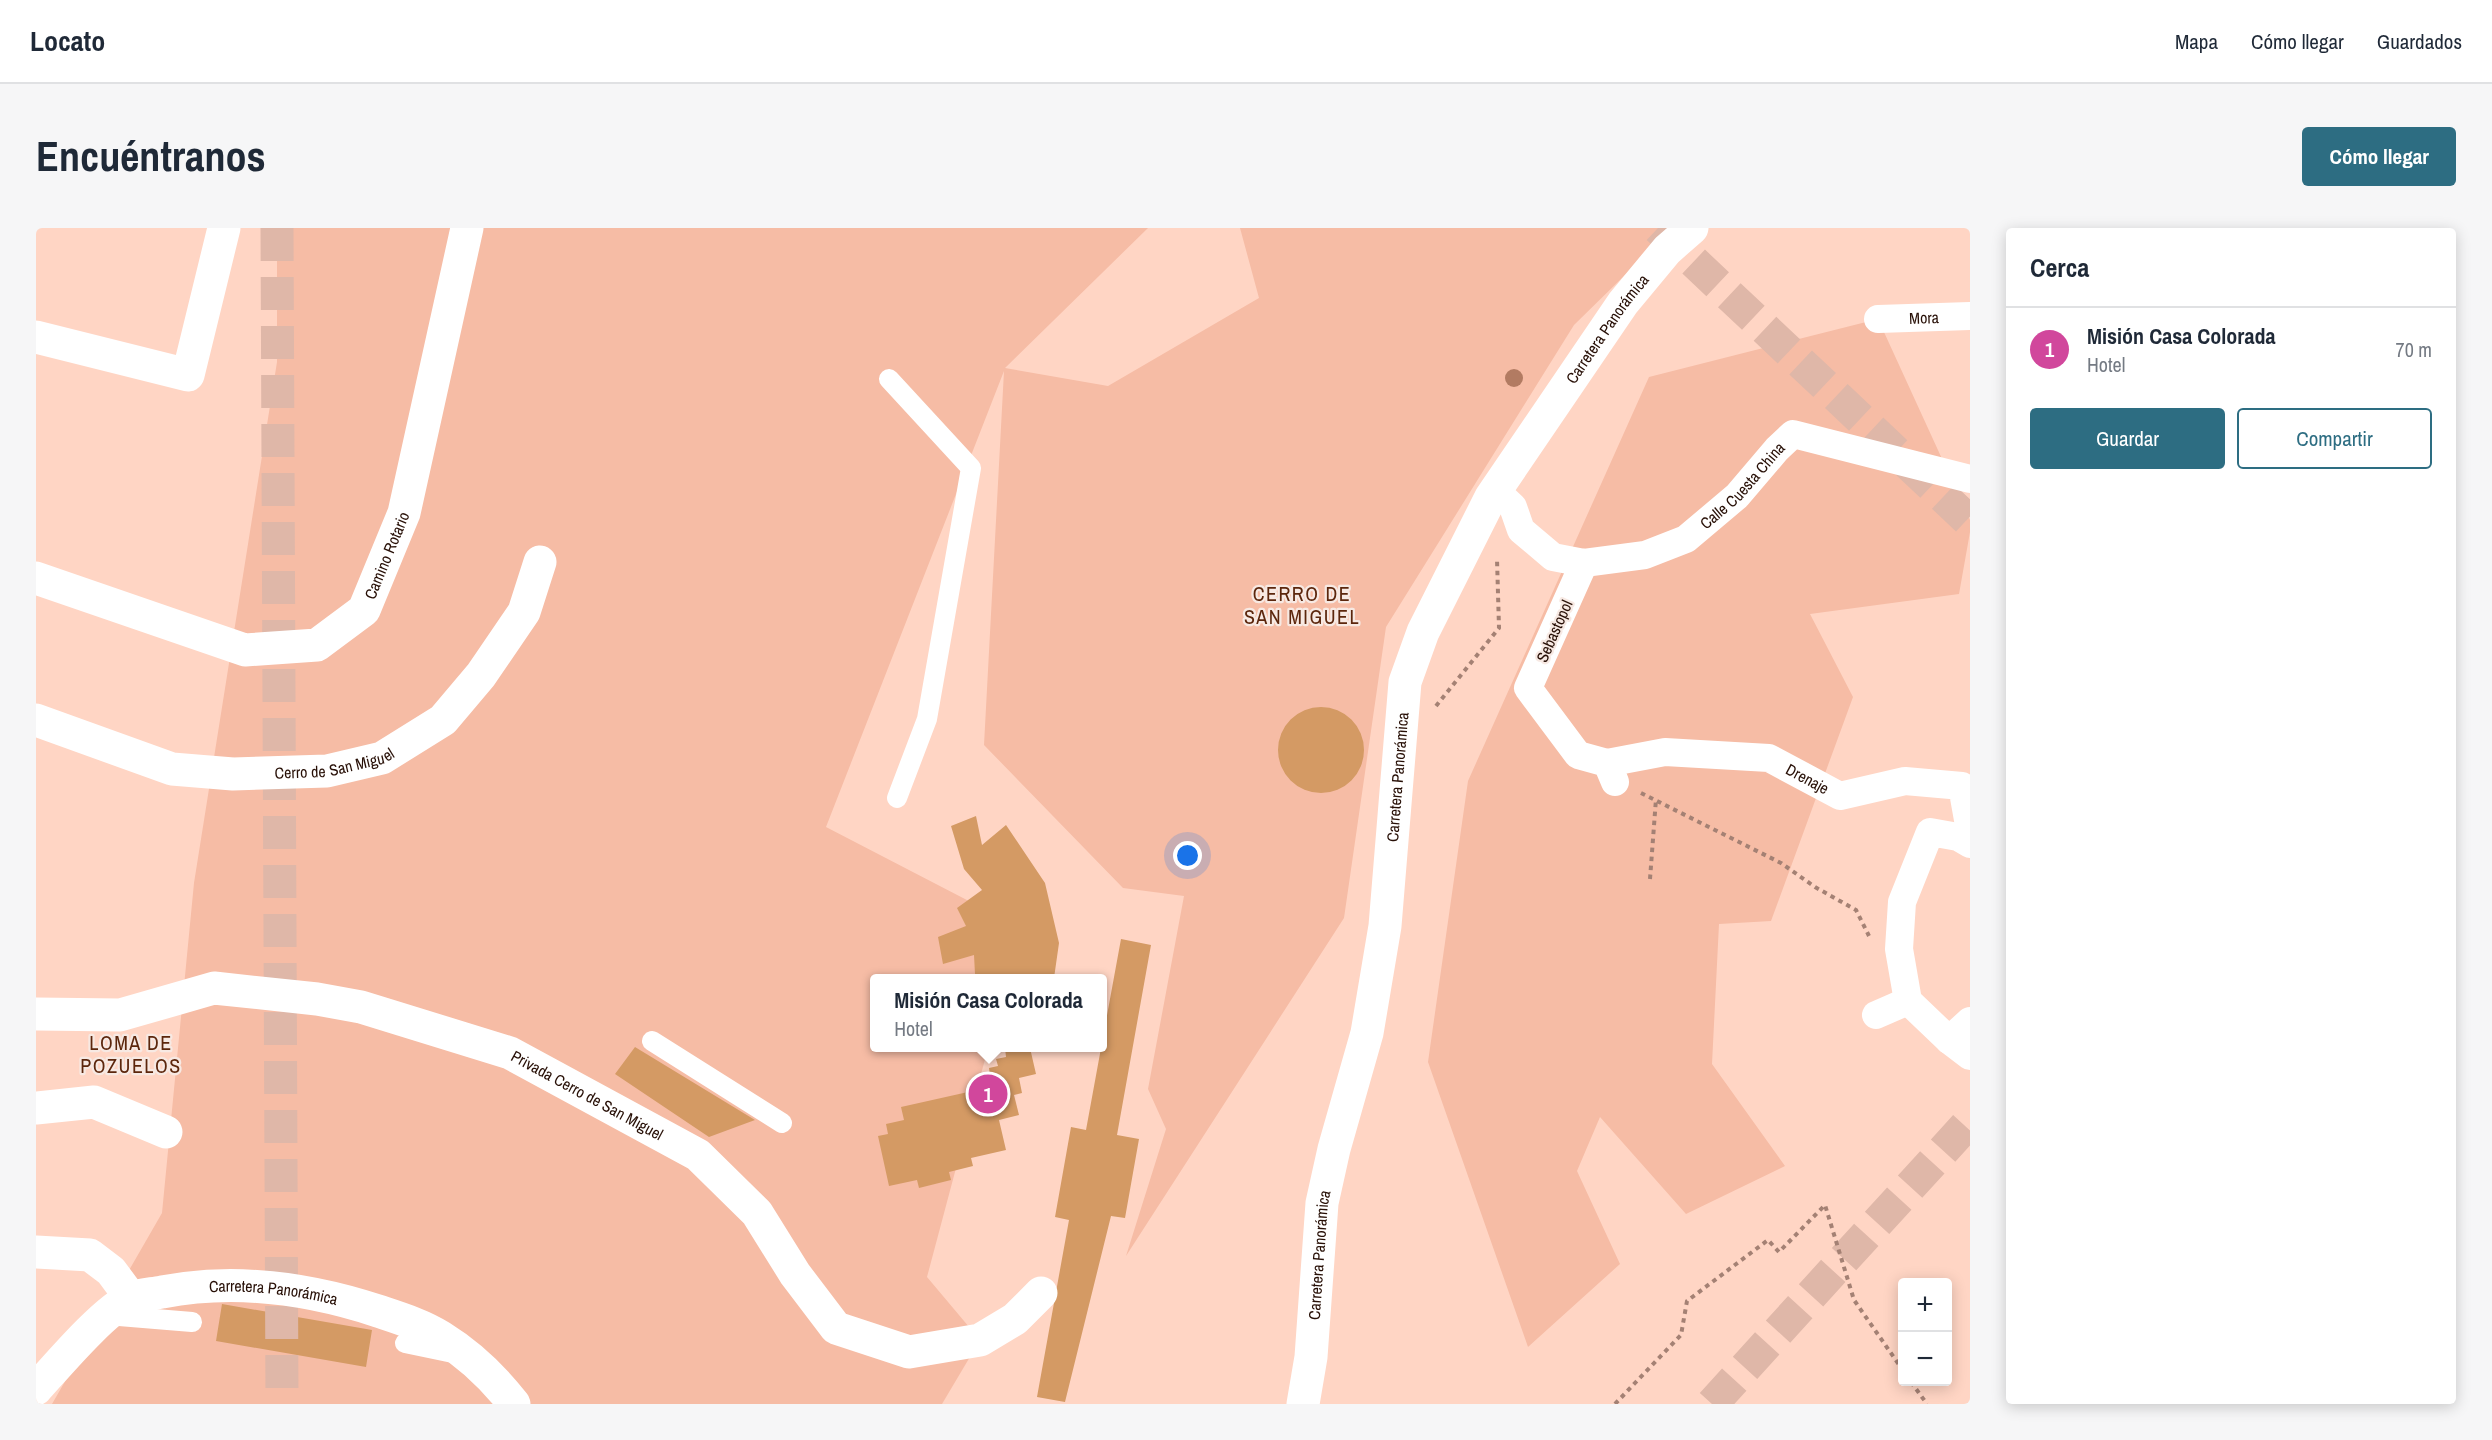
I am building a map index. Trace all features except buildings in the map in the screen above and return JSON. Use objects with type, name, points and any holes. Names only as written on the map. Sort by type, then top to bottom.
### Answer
[{"type":"street","points":[[36,337],[188,375],[224,228]]},
{"type":"street","name":"Camino Rotario","points":[[36,578],[245,650],[317,645],[364,610],[404,513],[467,228]]},
{"type":"street","name":"Carretera Panorámica","points":[[1303,1404],[1311,1357],[1322,1203],[1334,1149],[1366,1033],[1385,926],[1405,682],[1423,633],[1495,490],[1623,303],[1667,250],[1692,228]]},
{"type":"street","name":"Mora","points":[[1878,319],[1970,316]]},
{"type":"street","name":"Calle Cuesta China","points":[[1584,563],[1645,555],[1686,539],[1737,496],[1777,449],[1793,434],[1970,479]]},
{"type":"street","points":[[1495,490],[1513,507],[1521,530],[1553,557],[1584,563]]},
{"type":"street","name":"Cerro de San Miguel","points":[[36,720],[172,769],[232,774],[327,771],[382,758],[443,720],[481,675],[524,612],[540,562]]},
{"type":"street","name":"Sebastopol","points":[[1584,563],[1528,688],[1578,755],[1611,772]]},
{"type":"street","name":"Drenaje","points":[[1611,772],[1665,752],[1769,758],[1840,796],[1905,781],[1962,786],[1970,831]]},
{"type":"street","points":[[1970,843],[1958,837],[1930,832],[1902,902],[1899,949],[1908,1001],[1959,1048],[1970,1021]]},
{"type":"street","name":"Privada Cerro de San Miguel","points":[[36,1014],[120,1015],[214,988],[317,999],[361,1007],[510,1053],[698,1155],[757,1213],[795,1274],[836,1328],[909,1352],[980,1340],[1015,1319],[1041,1293]]},
{"type":"street","points":[[1876,1015],[1908,1001]]},
{"type":"street","points":[[36,1108],[94,1102],[166,1132]]},
{"type":"street","points":[[36,1252],[90,1255],[111,1271],[119,1307],[36,1389]]},
{"type":"street","name":"Carretera Panorámica","points":[[119,1307],[183,1288],[230,1285],[279,1288],[324,1295],[400,1318],[439,1335],[470,1357],[514,1404]]},
{"type":"lane","points":[[889,379],[971,468],[927,719],[897,798]]},
{"type":"lane","points":[[652,1041],[782,1123]]},
{"type":"lane","points":[[119,1307],[192,1322]]},
{"type":"lane","points":[[405,1343],[470,1357]]},
{"type":"path","points":[[1434,708],[1499,628],[1497,548]]},
{"type":"path","points":[[1611,772],[1656,799],[1781,863],[1815,887],[1856,910],[1871,939],[1899,949]]},
{"type":"path","points":[[1650,879],[1656,799]]},
{"type":"path","points":[[1615,1404],[1681,1335],[1687,1301],[1768,1240],[1779,1252],[1825,1205],[1854,1300],[1898,1363]]},
{"type":"path","points":[[1914,1386],[1927,1404]]},
{"type":"shaded area","points":[[277,228],[1148,228],[1005,368],[1108,386],[1259,298],[1240,228],[1673,228],[1574,325],[1386,627],[1344,918],[1126,1256],[1166,1129],[1148,1089],[1184,896],[1123,888],[984,745],[1004,371],[826,827],[1019,927],[1007,974],[870,974],[870,1052],[987,1052],[927,1277],[980,1340],[942,1404],[52,1404],[162,1213],[194,883],[277,362]]},
{"type":"shaded area","points":[[1878,319],[1970,520],[1970,532],[1959,594],[1810,614],[1853,697],[1771,921],[1719,924],[1712,1064],[1785,1166],[1686,1214],[1600,1117],[1577,1171],[1620,1264],[1528,1347],[1428,1062],[1468,781],[1649,377]]},
{"type":"tunnel","points":[[277,228],[282,1404]]},
{"type":"tunnel","points":[[1658,228],[1970,522]]},
{"type":"tunnel","points":[[1712,1404],[1970,1121]]},
{"type":"place","name":"Misión Casa Colorada","points":[[988,1094]]},
{"type":"district","name":"CERRO DE SAN MIGUEL","points":[[1302,606]]},
{"type":"district","name":"LOMA DE POZUELOS","points":[[131,1054]]}]
